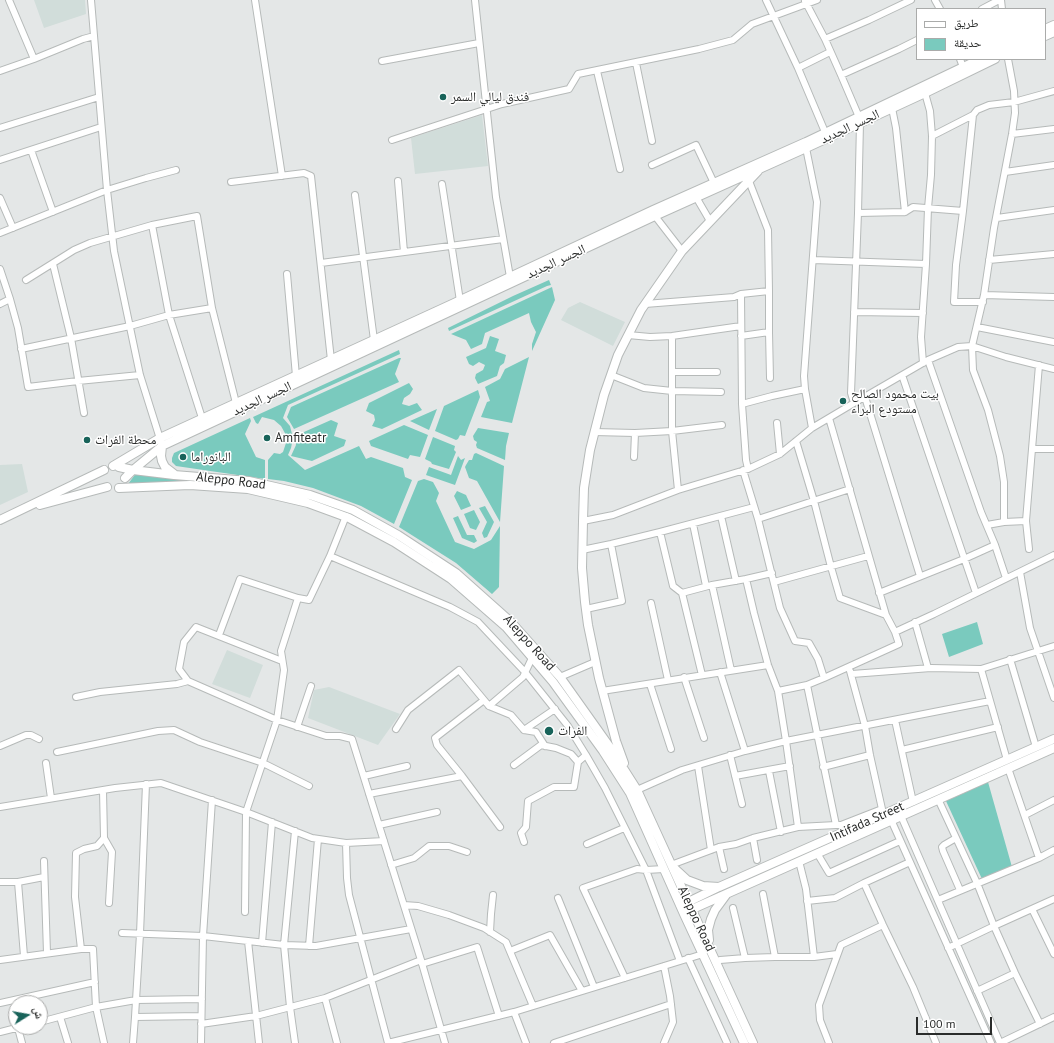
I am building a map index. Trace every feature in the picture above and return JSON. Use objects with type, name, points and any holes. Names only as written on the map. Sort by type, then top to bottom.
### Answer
[{"type":"main road","name":"الجسر الجديد","points":[[125,478],[161,442],[806,148],[962,63],[976,60]]},
{"type":"main road","name":"الجسر الجديد","points":[[116,466],[202,418],[825,132],[892,108],[992,60]]},
{"type":"main road","points":[[630,778],[616,741],[602,691],[595,662],[586,609],[582,568],[582,521],[584,488],[590,450],[604,395],[618,355],[641,310],[682,251],[760,169]]},
{"type":"main road","points":[[161,442],[162,462],[174,475]]},
{"type":"main road","points":[[0,520],[110,466],[116,466],[124,472],[125,478],[123,484],[119,488],[113,489],[107,487],[102,481],[104,470]]},
{"type":"main road","name":"Aleppo Road","points":[[116,466],[133,470],[174,475],[249,481],[310,495],[353,510],[398,535],[456,573],[512,622],[560,677],[609,746],[637,790],[686,908],[703,954],[744,1043]]},
{"type":"main road","name":"Aleppo Road","points":[[119,488],[190,485],[248,489],[308,503],[346,516],[394,542],[451,579],[506,628],[553,682],[603,751],[630,794],[668,867]]},
{"type":"main road","points":[[22,510],[107,487]]},
{"type":"main road","name":"Intifada Street","points":[[686,908],[720,887],[886,814],[900,812],[938,799],[1054,739]]},
{"type":"main road","name":"Intifada Street","points":[[900,812],[913,802],[1008,764],[1054,748]]},
{"type":"main road","name":"Intifada Street","points":[[686,908],[728,893],[817,853],[886,814]]},
{"type":"main road","points":[[668,867],[687,880],[703,886],[720,887]]},
{"type":"main road","points":[[711,951],[708,930],[715,910],[728,893]]},
{"type":"main road","name":"Aleppo Road","points":[[686,908],[711,951],[753,1043]]},
{"type":"street","points":[[10,0],[34,59]]},
{"type":"street","points":[[91,0],[101,127],[114,251],[140,374],[161,442]]},
{"type":"street","points":[[255,0],[282,176]]},
{"type":"street","points":[[475,0],[496,197],[510,277]]},
{"type":"street","points":[[766,0],[798,68],[825,132]]},
{"type":"street","points":[[392,140],[502,104],[569,89],[578,74],[699,49],[733,40],[752,24],[805,2],[817,0]]},
{"type":"street","points":[[825,39],[911,0]]},
{"type":"street","points":[[984,8],[1000,0]]},
{"type":"street","points":[[805,2],[825,39],[859,120],[857,262],[850,393],[854,403]]},
{"type":"street","points":[[0,70],[34,59],[94,36]]},
{"type":"street","points":[[841,75],[916,40]]},
{"type":"street","points":[[382,61],[479,43]]},
{"type":"street","points":[[798,68],[830,52]]},
{"type":"street","points":[[1004,522],[1004,482],[1000,456],[988,410],[973,370],[972,346],[984,298],[989,260],[1015,113],[1014,90],[1008,60]]},
{"type":"street","points":[[636,62],[652,141]]},
{"type":"street","points":[[597,71],[620,169]]},
{"type":"street","points":[[932,136],[973,115],[977,110],[989,105],[1014,102],[1054,91]]},
{"type":"street","points":[[925,93],[930,111],[932,136],[921,337],[925,362],[995,545],[1006,578]]},
{"type":"street","points":[[0,128],[99,97]]},
{"type":"street","points":[[892,108],[896,128],[905,212]]},
{"type":"street","points":[[973,115],[956,265],[954,302],[984,298],[1054,297]]},
{"type":"street","points":[[0,160],[101,127]]},
{"type":"street","points":[[1012,134],[1054,129]]},
{"type":"street","points":[[652,165],[696,145],[714,183]]},
{"type":"street","points":[[806,148],[817,202],[804,376],[812,428]]},
{"type":"street","points":[[31,150],[52,212]]},
{"type":"street","points":[[1005,172],[1054,165]]},
{"type":"street","points":[[0,234],[107,190],[176,170]]},
{"type":"street","points":[[231,182],[304,173],[311,176],[331,360]]},
{"type":"street","points":[[398,181],[404,252]]},
{"type":"street","points":[[749,181],[768,230],[770,378]]},
{"type":"street","points":[[442,184],[460,300]]},
{"type":"street","points":[[355,195],[374,340]]},
{"type":"street","points":[[696,197],[710,221]]},
{"type":"street","points":[[0,198],[13,228]]},
{"type":"street","points":[[858,212],[905,212],[914,206],[963,211]]},
{"type":"street","points":[[997,218],[1054,210]]},
{"type":"street","points":[[26,280],[74,250],[90,243],[152,225],[197,216],[212,308],[236,403]]},
{"type":"street","points":[[656,216],[682,251]]},
{"type":"street","points":[[152,225],[169,316],[202,418]]},
{"type":"street","points":[[321,263],[503,239]]},
{"type":"street","points":[[989,260],[1054,254]]},
{"type":"street","points":[[813,260],[926,264]]},
{"type":"street","points":[[53,264],[71,338],[84,413]]},
{"type":"street","points":[[0,269],[18,328],[28,387],[140,374]]},
{"type":"street","points":[[288,274],[296,376]]},
{"type":"street","points":[[645,304],[734,297],[740,294],[769,291]]},
{"type":"street","points":[[740,294],[742,404],[746,470],[754,507],[780,608],[795,641],[809,643],[818,659],[824,678]]},
{"type":"street","points":[[0,304],[10,299]]},
{"type":"street","points":[[21,348],[212,308]]},
{"type":"street","points":[[854,312],[923,313]]},
{"type":"street","points":[[628,335],[650,337],[672,336],[741,326]]},
{"type":"street","points":[[977,327],[1054,342]]},
{"type":"street","points":[[741,336],[769,332]]},
{"type":"street","points":[[672,336],[672,431],[678,490]]},
{"type":"street","points":[[582,521],[613,515],[678,490],[746,470],[780,454],[812,428],[902,375],[925,362],[958,347],[972,346],[1006,357],[1054,369]]},
{"type":"street","points":[[1029,549],[1026,521],[1039,365]]},
{"type":"street","points":[[672,372],[717,372]]},
{"type":"street","points":[[611,375],[644,388],[672,391],[721,392]]},
{"type":"street","points":[[902,375],[976,593]]},
{"type":"street","points":[[742,404],[805,389]]},
{"type":"street","points":[[865,397],[920,576]]},
{"type":"street","points":[[778,691],[807,685],[899,644],[895,632],[886,615],[829,418]]},
{"type":"street","points":[[777,423],[780,454]]},
{"type":"street","points":[[594,432],[634,433],[672,431],[722,425]]},
{"type":"street","points":[[634,433],[634,457]]},
{"type":"street","points":[[796,441],[840,598],[886,615]]},
{"type":"street","points":[[1032,449],[1054,449]]},
{"type":"street","points":[[758,519],[850,489]]},
{"type":"street","points":[[582,550],[693,524],[754,507]]},
{"type":"street","points":[[218,635],[240,579],[298,598],[309,600],[330,556],[346,516]]},
{"type":"street","points":[[721,516],[736,581]]},
{"type":"street","points":[[987,525],[1004,522],[1026,521]]},
{"type":"street","points":[[693,524],[731,670]]},
{"type":"street","points":[[660,532],[673,586],[682,593],[702,675]]},
{"type":"street","points":[[586,609],[622,601],[611,544]]},
{"type":"street","points":[[879,592],[964,559],[995,545]]},
{"type":"street","points":[[895,632],[1054,555]]},
{"type":"street","points":[[330,556],[450,607],[478,622],[525,672],[568,726],[586,755],[615,809],[646,870],[680,961]]},
{"type":"street","points":[[774,582],[868,556]]},
{"type":"street","points":[[1020,572],[1030,628],[1054,698]]},
{"type":"street","points":[[682,593],[772,573]]},
{"type":"street","points":[[746,579],[768,665],[778,691],[798,827]]},
{"type":"street","points":[[245,912],[246,812],[277,720],[284,670],[281,651],[298,598]]},
{"type":"street","points":[[651,603],[668,680]]},
{"type":"street","points":[[915,622],[928,668]]},
{"type":"street","points":[[282,661],[196,627],[184,642],[179,669],[188,682],[277,720],[326,736],[340,736],[352,740],[404,905],[445,1043]]},
{"type":"street","points":[[852,674],[928,668],[981,668],[1054,646]]},
{"type":"street","points":[[489,706],[523,677],[532,658]]},
{"type":"street","points":[[1010,659],[1036,747]]},
{"type":"street","points":[[560,677],[595,662]]},
{"type":"street","points":[[602,691],[768,665]]},
{"type":"street","points":[[849,667],[852,674],[865,726],[870,755],[886,814],[910,862],[991,1043]]},
{"type":"street","points":[[981,668],[1008,764],[1039,858]]},
{"type":"street","points":[[396,729],[408,710],[459,670],[489,706],[512,715],[524,730],[536,732],[545,746]]},
{"type":"street","points":[[720,672],[745,750]]},
{"type":"street","points":[[684,678],[704,738]]},
{"type":"street","points":[[76,697],[100,692],[188,682]]},
{"type":"street","points":[[650,684],[671,749]]},
{"type":"street","points":[[807,685],[836,824]]},
{"type":"street","points":[[297,727],[311,686]]},
{"type":"street","points":[[484,700],[435,738],[437,744],[500,827]]},
{"type":"street","points":[[637,790],[682,770],[745,750],[990,701]]},
{"type":"street","points":[[524,730],[554,709]]},
{"type":"street","points":[[895,720],[913,802]]},
{"type":"street","points":[[902,750],[998,727]]},
{"type":"street","points":[[56,752],[158,731],[174,730],[200,742],[263,763],[308,786]]},
{"type":"street","points":[[0,746],[26,735],[31,735],[40,739]]},
{"type":"street","points":[[514,764],[541,745],[556,748],[571,754],[578,762]]},
{"type":"street","points":[[524,842],[521,833],[526,827],[528,801],[554,787],[574,787],[578,762],[586,755]]},
{"type":"street","points":[[730,755],[742,804]]},
{"type":"street","points":[[823,766],[870,755]]},
{"type":"street","points":[[46,763],[51,798]]},
{"type":"street","points":[[364,776],[407,766]]},
{"type":"street","points":[[698,766],[711,850]]},
{"type":"street","points":[[735,776],[790,766]]},
{"type":"street","points":[[769,770],[781,832]]},
{"type":"street","points":[[369,794],[462,776]]},
{"type":"street","points":[[0,807],[161,782],[246,812],[312,838],[346,843],[384,841]]},
{"type":"street","points":[[133,1043],[140,934],[146,784]]},
{"type":"street","points":[[103,790],[104,838],[112,852],[109,903]]},
{"type":"street","points":[[938,799],[977,883],[1015,973],[1040,1024]]},
{"type":"street","points":[[201,1043],[203,936],[212,800]]},
{"type":"street","points":[[1025,815],[1054,800]]},
{"type":"street","points":[[379,825],[437,812]]},
{"type":"street","points":[[900,812],[1000,1043],[1054,1017]]},
{"type":"street","points":[[625,978],[583,888],[637,869],[646,870],[668,867],[719,847],[736,844],[753,838],[798,827],[836,824],[841,825],[886,814]]},
{"type":"street","points":[[262,943],[272,822]]},
{"type":"street","points":[[587,844],[624,828]]},
{"type":"street","points":[[294,1043],[284,945],[295,831]]},
{"type":"street","points":[[81,949],[75,897],[76,853],[84,849],[97,846],[104,838]]},
{"type":"street","points":[[309,946],[318,838]]},
{"type":"street","points":[[753,838],[757,860]]},
{"type":"street","points":[[956,838],[944,845],[942,848],[960,890]]},
{"type":"street","points":[[817,853],[829,873],[900,842]]},
{"type":"street","points":[[346,843],[349,895],[388,1043],[514,1012],[703,954]]},
{"type":"street","points":[[391,865],[414,858],[429,846],[449,846],[467,852]]},
{"type":"street","points":[[719,847],[724,869]]},
{"type":"street","points":[[938,900],[1039,858],[1054,850]]},
{"type":"street","points":[[44,861],[47,953]]},
{"type":"street","points":[[799,861],[806,889],[814,957]]},
{"type":"street","points":[[807,901],[836,898],[864,883],[910,862]]},
{"type":"street","points":[[0,882],[18,882],[44,877]]},
{"type":"street","points":[[18,882],[24,956]]},
{"type":"street","points":[[864,883],[913,987],[936,1043]]},
{"type":"street","points":[[763,894],[774,957]]},
{"type":"street","points":[[490,932],[493,896]]},
{"type":"street","points":[[558,898],[594,987]]},
{"type":"street","points":[[948,948],[1054,899]]},
{"type":"street","points":[[404,905],[418,906],[449,915],[484,928],[506,942],[533,1006]]},
{"type":"street","points":[[733,908],[745,958]]},
{"type":"street","points":[[1032,909],[1054,954]]},
{"type":"street","points":[[830,1043],[820,1020],[819,1005],[841,945],[883,925]]},
{"type":"street","points":[[122,933],[203,936],[284,945],[316,946],[411,929]]},
{"type":"street","points":[[510,951],[550,935],[582,991]]},
{"type":"street","points":[[248,941],[259,1043]]},
{"type":"street","points":[[201,1024],[256,1016],[325,998],[421,962],[477,947],[498,1016]]},
{"type":"street","points":[[0,960],[47,953],[93,949],[96,1007],[104,1043]]},
{"type":"street","points":[[716,962],[720,960],[745,958],[814,957],[837,954]]},
{"type":"street","points":[[688,958],[727,1043]]},
{"type":"street","points":[[664,966],[673,1022],[664,1043]]},
{"type":"street","points":[[978,991],[1015,973]]},
{"type":"street","points":[[0,1003],[95,982]]},
{"type":"street","points":[[325,998],[337,1043]]},
{"type":"street","points":[[48,1020],[96,1007],[136,1000],[202,999]]},
{"type":"street","points":[[554,1043],[671,1004]]},
{"type":"street","points":[[514,1012],[526,1043]]},
{"type":"street","points":[[135,1017],[201,1016]]},
{"type":"street","points":[[60,1017],[68,1043]]},
{"type":"shaded area","points":[[34,0],[85,0],[86,14],[44,28]]},
{"type":"shaded area","points":[[482,115],[488,166],[415,174],[411,138]]},
{"type":"shaded area","points":[[580,302],[625,322],[613,346],[561,320],[568,308]]},
{"type":"shaded area","points":[[22,464],[28,492],[0,505],[0,465]]},
{"type":"shaded area","points":[[227,650],[263,665],[250,698],[212,684]]},
{"type":"shaded area","points":[[329,687],[400,714],[378,745],[308,718],[314,690]]},
{"type":"green space","points":[[549,280],[551,285],[449,331],[448,328]]},
{"type":"green space","points":[[552,287],[555,300],[532,351],[532,344],[536,332],[531,322],[529,313],[485,333],[482,344],[471,349],[466,340],[451,334]]},
{"type":"green space","points":[[490,336],[499,339],[495,351],[506,355],[504,363],[500,366],[497,376],[478,384],[475,378],[476,374],[483,370],[485,365],[479,362],[473,366],[469,364],[466,357],[486,348]]},
{"type":"green space","points":[[399,350],[400,354],[288,405],[283,418],[290,426],[293,438],[288,455],[305,470],[359,446],[366,459],[371,457],[403,468],[405,477],[412,480],[394,524],[361,506],[313,488],[268,479],[268,460],[274,453],[280,454],[283,452],[286,443],[286,435],[281,426],[274,420],[262,417],[258,424],[253,417]]},
{"type":"green space","points":[[529,357],[512,423],[481,417],[487,402],[490,401],[485,387],[500,379],[505,369]]},
{"type":"green space","points":[[401,358],[395,374],[399,382],[294,429],[287,417],[291,407]]},
{"type":"green space","points":[[409,383],[413,389],[410,394],[404,398],[402,404],[409,406],[417,403],[422,410],[382,429],[372,426],[375,420],[374,415],[366,411],[369,403]]},
{"type":"green space","points":[[478,390],[480,397],[465,436],[460,435],[456,440],[435,431],[444,406]]},
{"type":"green space","points":[[437,409],[429,430],[410,421]]},
{"type":"green space","points":[[250,418],[251,421],[245,434],[256,457],[265,460],[265,479],[176,466],[172,462],[174,453]]},
{"type":"green space","points":[[331,420],[338,423],[334,436],[346,440],[344,446],[312,461],[291,456],[296,445],[295,436]]},
{"type":"green space","points":[[404,425],[428,435],[420,457],[410,455],[408,459],[371,446],[369,441]]},
{"type":"green space","points":[[478,428],[509,433],[505,460],[477,448],[477,442],[474,440],[473,436]]},
{"type":"green space","points":[[433,437],[455,446],[454,450],[456,452],[449,469],[432,464],[425,459]]},
{"type":"green space","points":[[476,453],[504,466],[500,522],[477,481],[469,478],[465,467]]},
{"type":"green space","points":[[458,456],[461,460],[465,458],[455,485],[426,475],[429,467],[451,475]]},
{"type":"green space","points":[[137,472],[258,486],[285,491],[346,510],[418,550],[470,587],[511,624],[548,667],[628,778],[639,798],[684,898],[676,885],[634,792],[615,761],[564,690],[534,652],[501,617],[455,578],[410,547],[365,522],[345,512],[317,502],[284,493],[233,484],[173,482],[128,484]]},
{"type":"green space","points":[[424,479],[433,482],[439,493],[436,501],[455,542],[474,549],[491,540],[500,526],[499,587],[492,594],[456,563],[399,527],[418,481]]},
{"type":"green space","points":[[457,491],[466,495],[471,506],[461,510],[454,496]]},
{"type":"green space","points":[[485,506],[494,522],[487,537],[484,538],[482,533],[487,522],[479,508]]},
{"type":"green space","points":[[474,510],[480,522],[476,530],[470,528],[464,514]]},
{"type":"green space","points":[[458,516],[467,535],[474,535],[477,541],[474,543],[462,538],[453,518]]},
{"type":"green space","points":[[977,622],[983,644],[949,657],[942,634]]},
{"type":"green space","points":[[988,782],[1012,867],[982,879],[946,801]]},
{"type":"place","name":"فندق ليالي السمر","points":[[443,97]]},
{"type":"place","name":"بيت محمود الصالح مستودع البراء","points":[[843,401]]},
{"type":"place","name":"Amfiteatr","points":[[267,438]]},
{"type":"place","name":"محطة الفرات","points":[[87,440]]},
{"type":"place","name":"البانوراما","points":[[183,457]]},
{"type":"place","name":"الفرات","points":[[549,731]]}]
